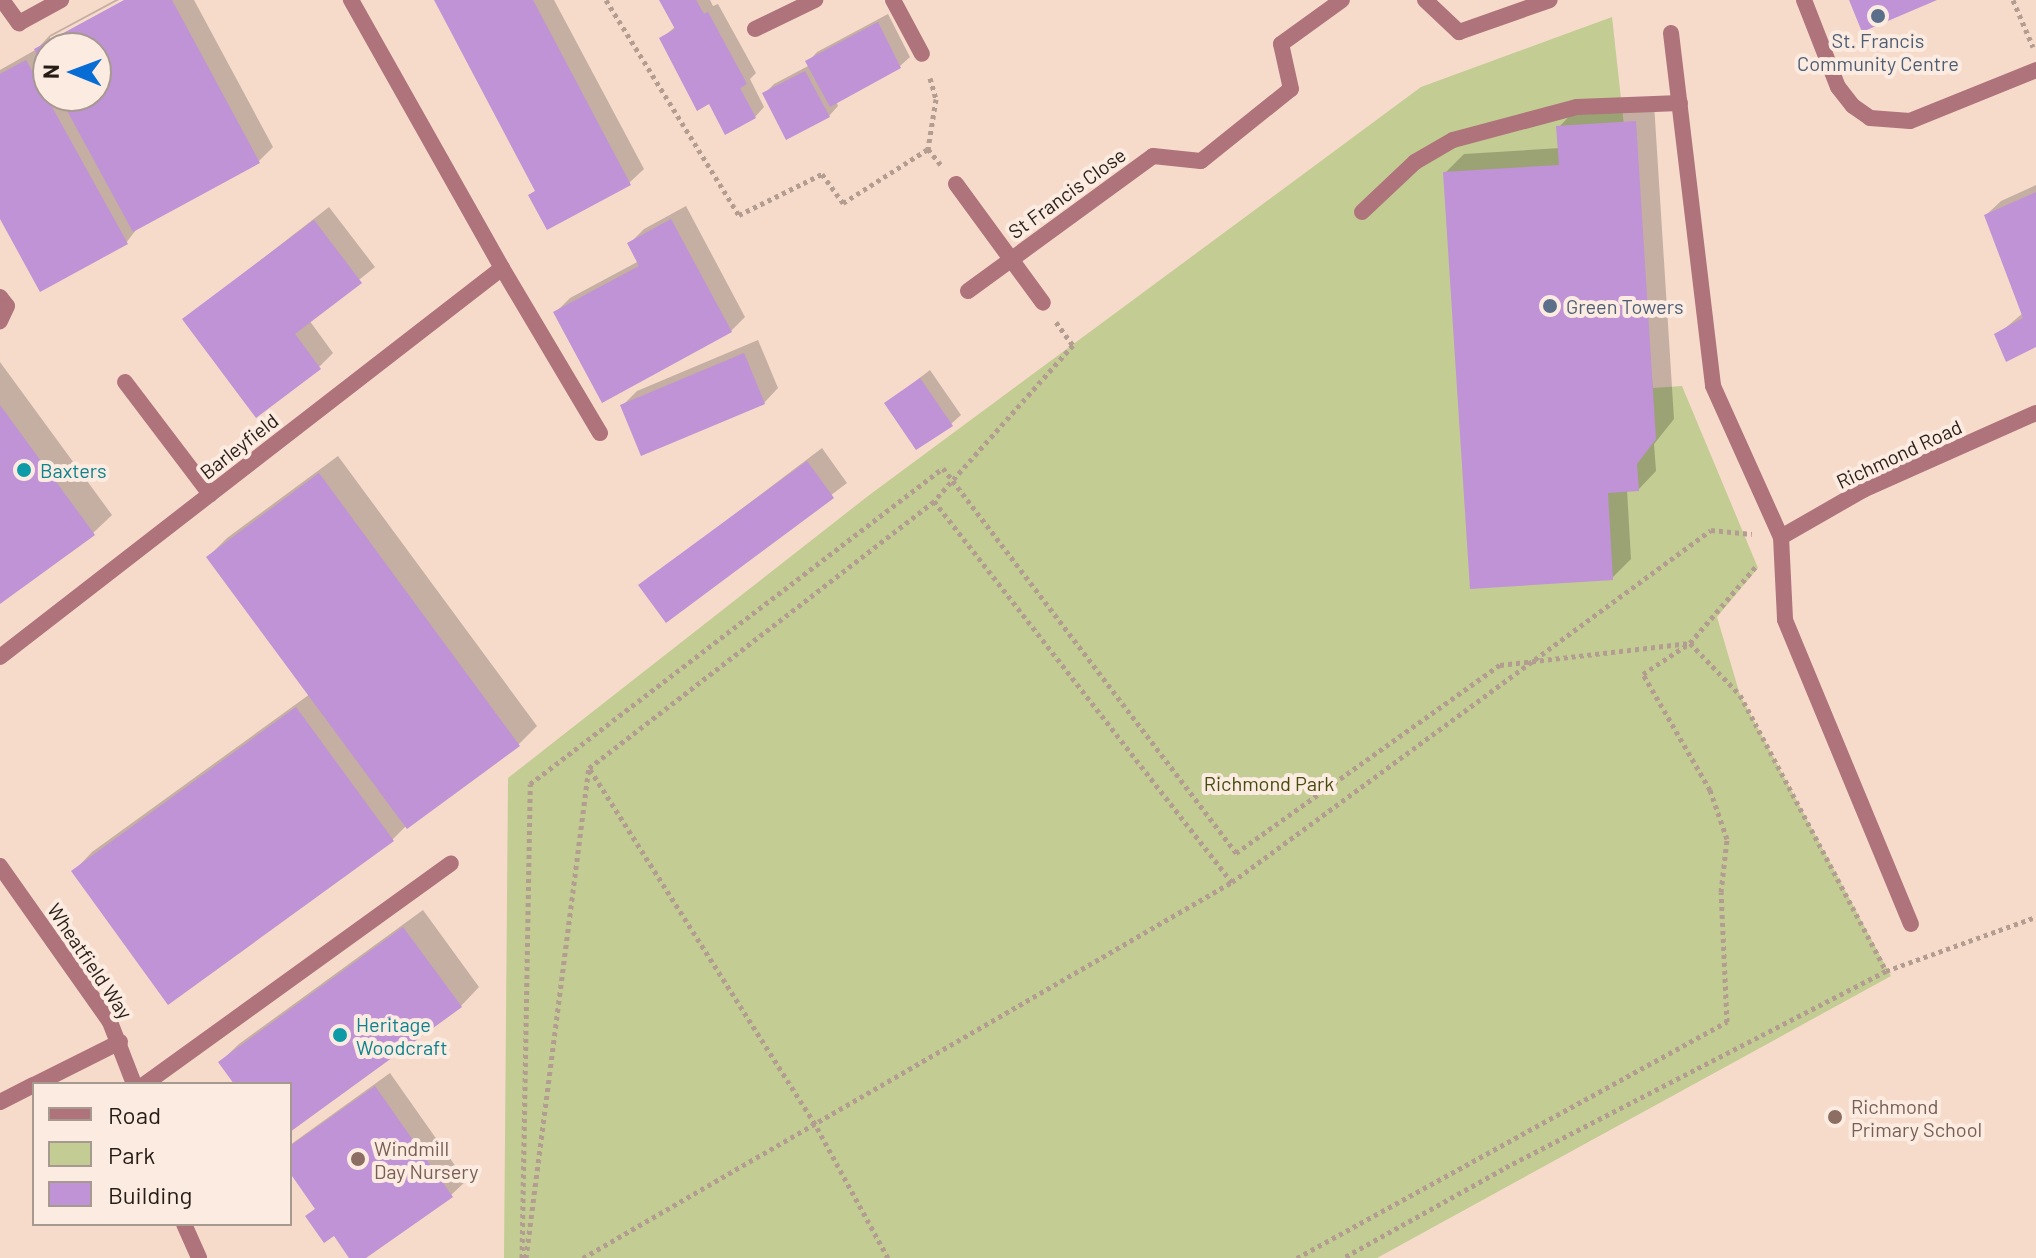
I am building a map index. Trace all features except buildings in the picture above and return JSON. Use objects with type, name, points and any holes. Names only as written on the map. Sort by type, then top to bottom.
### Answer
[{"type":"street","points":[[2,0],[19,23],[61,0]]},
{"type":"street","points":[[351,0],[502,268],[600,433]]},
{"type":"street","points":[[755,29],[815,0]]},
{"type":"street","points":[[893,0],[922,54]]},
{"type":"street","name":"St Francis Close","points":[[968,291],[1153,156],[1201,161],[1291,89],[1281,44],[1342,0]]},
{"type":"street","points":[[1425,0],[1459,32],[1550,0]]},
{"type":"street","points":[[1804,0],[1838,87],[1853,106],[1870,118],[1910,121],[2036,70]]},
{"type":"street","points":[[1671,33],[1713,386],[1781,537],[1785,620],[1911,924]]},
{"type":"street","points":[[1362,212],[1415,162],[1453,140],[1577,107],[1680,103]]},
{"type":"street","points":[[956,184],[1043,303]]},
{"type":"street","name":"Barleyfield","points":[[0,657],[502,268]]},
{"type":"street","points":[[0,297],[7,306],[0,321]]},
{"type":"street","points":[[125,382],[210,494]]},
{"type":"street","name":"Richmond Road","points":[[1781,537],[1863,490],[2036,413]]},
{"type":"street","points":[[148,1082],[451,863]]},
{"type":"street","name":"Wheatfield Way","points":[[0,866],[110,1022],[133,1082]]},
{"type":"street","points":[[39,1082],[120,1042]]},
{"type":"street","points":[[0,1102],[32,1086]]},
{"type":"street","points":[[185,1226],[199,1258]]},
{"type":"path","points":[[606,0],[739,215],[822,174],[843,203],[928,149]]},
{"type":"path","points":[[2013,0],[2036,55]]},
{"type":"path","points":[[922,54],[936,99],[928,149],[956,184]]},
{"type":"path","points":[[524,1258],[589,768],[934,501],[1073,345],[1043,303]]},
{"type":"path","points":[[524,1258],[530,784],[943,468],[1236,853],[1500,665],[1690,643]]},
{"type":"path","points":[[934,501],[1232,882]]},
{"type":"path","points":[[583,1258],[1232,882],[1711,530],[1781,537]]},
{"type":"path","points":[[1297,1258],[1727,1022],[1721,892],[1727,839],[1710,790],[1643,674],[1690,643],[1781,537]]},
{"type":"path","points":[[1690,643],[1740,695],[1886,971]]},
{"type":"path","points":[[589,768],[815,1124],[888,1258]]},
{"type":"path","points":[[1343,1258],[1503,1169],[1886,971],[2036,917]]},
{"type":"green space","name":"Richmond Park","points":[[1612,17],[1653,388],[1682,386],[1758,568],[1717,617],[1740,695],[1891,976],[1377,1258],[504,1258],[508,778],[868,496],[1421,87]]},
{"type":"place","name":"St. Francis Community Centre","points":[[1878,16]]},
{"type":"place","name":"Green Towers","points":[[1550,306]]},
{"type":"place","name":"Baxters","points":[[24,470]]},
{"type":"place","name":"Heritage Woodcraft","points":[[340,1035]]},
{"type":"place","name":"Richmond Primary School","points":[[1835,1117]]},
{"type":"place","name":"Windmill Day Nursery","points":[[358,1159]]}]
